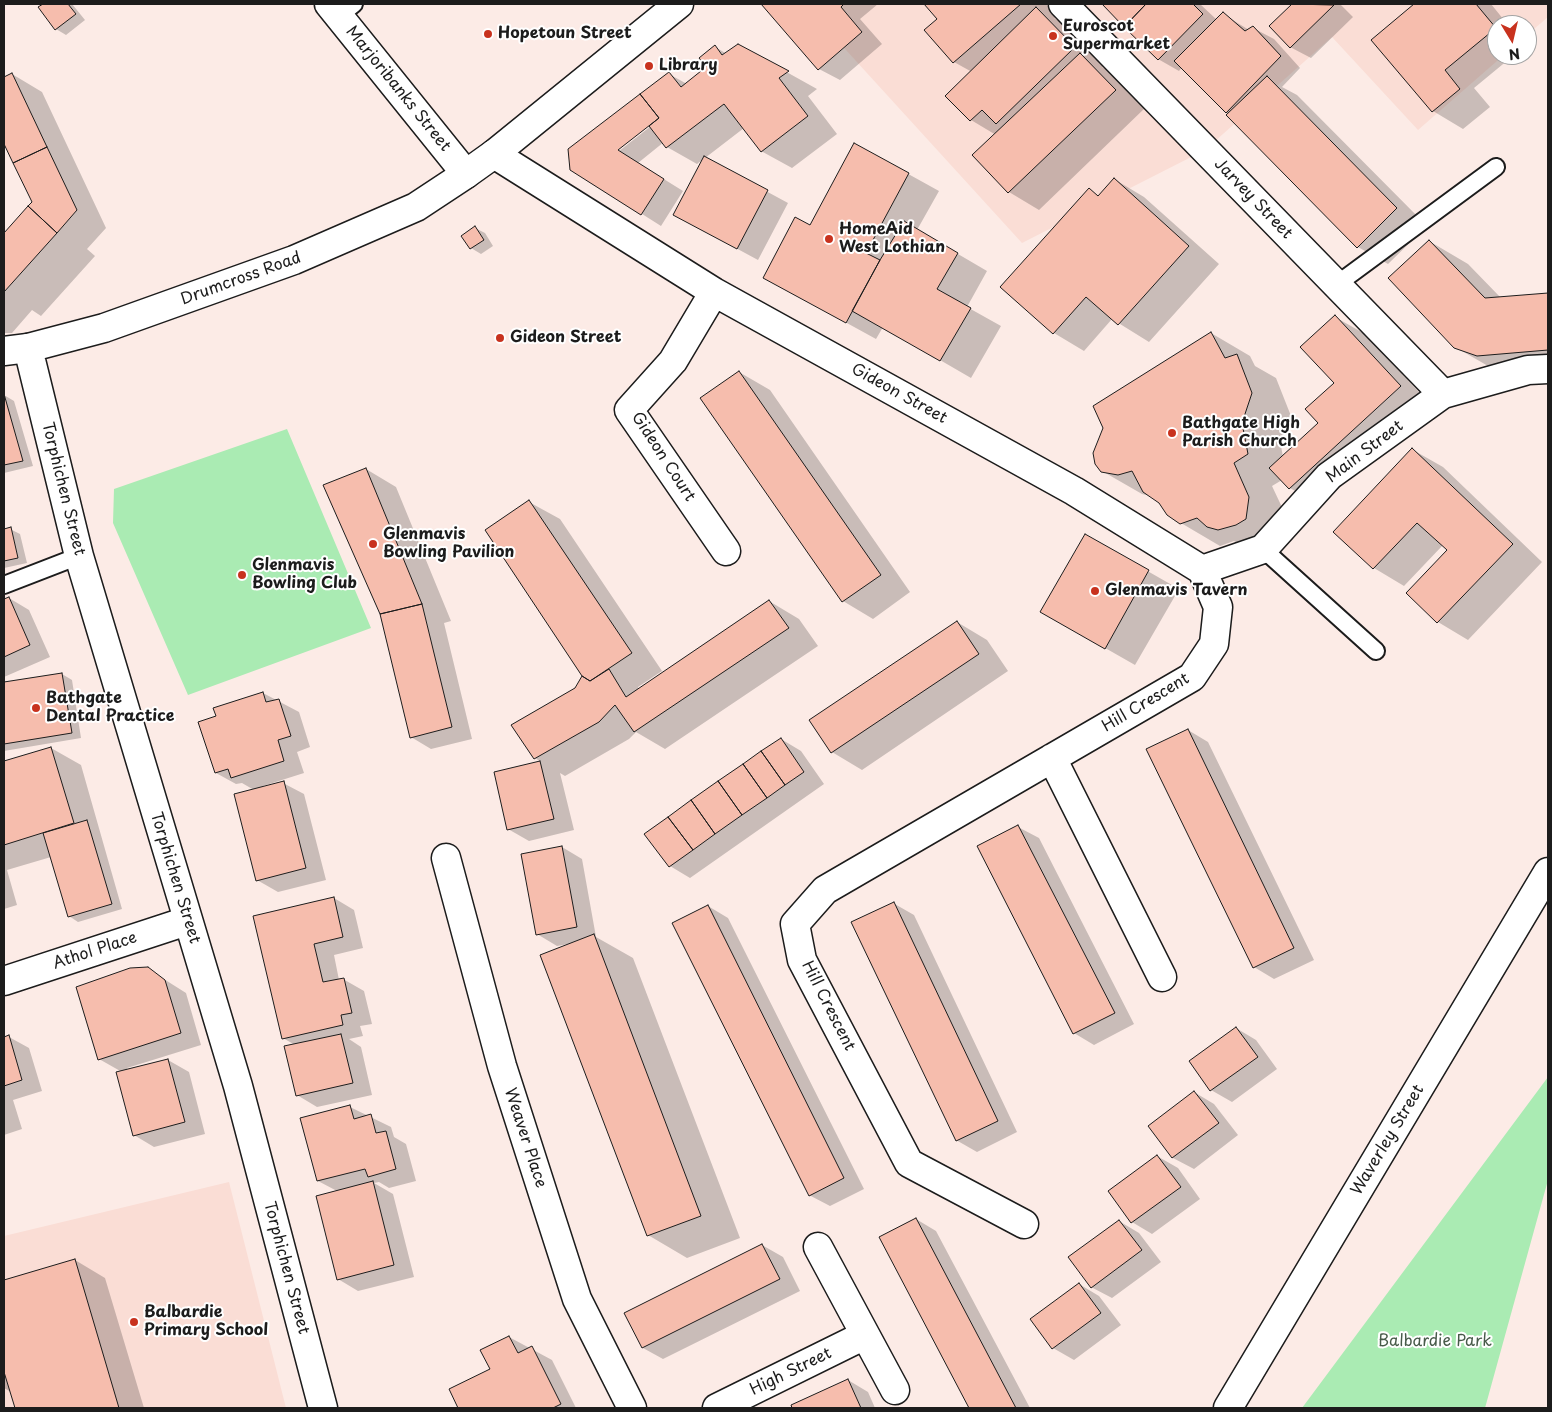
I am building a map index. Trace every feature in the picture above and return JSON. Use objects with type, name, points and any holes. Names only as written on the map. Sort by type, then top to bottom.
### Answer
[{"type":"street","points":[[466,174],[494,154],[679,4]]},
{"type":"street","name":"Jarvey Street","points":[[1063,4],[1443,394]]},
{"type":"street","name":"Marjoribanks Street","points":[[341,8],[466,174]]},
{"type":"street","name":"Gideon Street","points":[[494,154],[714,292],[1074,491],[1202,570]]},
{"type":"street","name":"Drumcross Road","points":[[16,350],[104,328],[294,260],[416,207],[466,174]]},
{"type":"street","name":"Gideon Court","points":[[714,292],[673,361],[629,410],[726,551]]},
{"type":"street","name":"Torphichen Street","points":[[16,350],[238,1086],[323,1408]]},
{"type":"street","name":"Main Street","points":[[1202,570],[1263,549],[1329,476],[1443,394],[1528,370],[1548,369]]},
{"type":"street","name":"Hill Crescent","points":[[1024,1224],[909,1163],[802,960],[795,924],[825,890],[1192,677],[1214,644],[1218,607],[1202,570]]},
{"type":"street","points":[[1052,758],[1162,977]]},
{"type":"street","name":"Weaver Place","points":[[446,858],[502,1066],[577,1299],[632,1408]]},
{"type":"street","name":"Waverley Street","points":[[1228,1408],[1548,872]]},
{"type":"street","name":"Athol Place","points":[[4,981],[187,921]]},
{"type":"street","points":[[818,1247],[895,1390]]},
{"type":"street","name":"High Street","points":[[717,1408],[865,1335]]},
{"type":"lane","points":[[1336,285],[1496,167]]},
{"type":"lane","points":[[1263,549],[1376,651]]},
{"type":"lane","points":[[4,585],[79,556]]},
{"type":"shaded area","points":[[804,4],[1548,4],[1548,17],[1537,26],[1537,15],[1487,15],[1487,65],[1493,65],[1418,130],[1332,37],[1205,150],[1022,243]]},
{"type":"shaded area","name":"Balbardie Primary School","points":[[229,1182],[286,1408],[4,1408],[4,1236]]},
{"type":"green space","name":"Glenmavis Bowling Club","points":[[287,429],[371,628],[188,695],[113,523],[114,489]]},
{"type":"green space","name":"Balbardie Park","points":[[1548,1077],[1548,1180],[1485,1408],[1302,1408]]},
{"type":"building","points":[[43,4],[68,4],[76,14],[55,30],[38,7]]},
{"type":"building","points":[[761,4],[844,4],[841,7],[862,32],[818,70]]},
{"type":"building","points":[[924,4],[1021,4],[953,63],[924,30],[937,19]]},
{"type":"building","points":[[1102,4],[1146,4],[1124,27]]},
{"type":"building","points":[[1146,4],[1193,4],[1203,14],[1158,60],[1124,27]]},
{"type":"building","points":[[1292,4],[1334,5],[1290,48],[1269,26]]},
{"type":"building","points":[[1414,4],[1476,4],[1487,17],[1487,35],[1445,70],[1460,89],[1432,112],[1371,40]]},
{"type":"building","points":[[1036,7],[1075,47],[996,124],[982,110],[970,121],[945,96]]},
{"type":"building","points":[[1223,12],[1245,31],[1253,26],[1281,56],[1226,113],[1174,61]]},
{"type":"building","points":[[738,44],[789,71],[779,78],[808,116],[761,152],[724,104],[666,148],[649,126],[659,118],[640,94],[669,72],[681,87],[706,67],[699,58],[715,45],[722,55]]},
{"type":"building","points":[[1080,53],[1116,90],[1008,193],[972,155]]},
{"type":"building","points":[[12,73],[47,147],[13,163],[4,144],[4,77]]},
{"type":"building","points":[[1267,76],[1397,208],[1357,248],[1226,115]]},
{"type":"building","points":[[640,94],[659,118],[618,150],[664,179],[641,215],[570,170],[568,149]]},
{"type":"building","name":"HomeAid West Lothian","points":[[854,143],[909,173],[866,253],[880,260],[846,323],[763,278],[795,217],[810,225]]},
{"type":"building","points":[[47,147],[77,210],[57,233],[28,206],[32,202],[13,163]]},
{"type":"building","points":[[704,156],[768,190],[737,249],[673,215]]},
{"type":"building","points":[[1114,178],[1189,246],[1118,325],[1086,297],[1053,334],[1000,287],[1089,188],[1098,196]]},
{"type":"building","points":[[28,206],[57,233],[4,292],[4,233]]},
{"type":"building","points":[[904,221],[958,253],[937,289],[971,308],[940,361],[852,311]]},
{"type":"building","points":[[475,226],[484,240],[470,249],[461,236]]},
{"type":"building","points":[[1429,240],[1485,298],[1548,293],[1548,350],[1477,356],[1454,348],[1388,278]]},
{"type":"building","points":[[1335,315],[1401,386],[1289,489],[1269,468],[1318,423],[1305,409],[1334,383],[1300,347]]},
{"type":"building","name":"Bathgate High Parish Church","points":[[1211,332],[1225,358],[1237,354],[1252,393],[1242,423],[1248,454],[1234,463],[1249,497],[1246,519],[1236,525],[1218,530],[1207,527],[1197,518],[1180,524],[1167,515],[1159,503],[1143,492],[1132,471],[1118,475],[1101,472],[1095,464],[1093,453],[1103,428],[1093,406]]},
{"type":"building","points":[[739,371],[881,575],[842,602],[700,398]]},
{"type":"building","points":[[4,394],[23,461],[4,465]]},
{"type":"building","points":[[1412,448],[1513,544],[1437,623],[1406,593],[1447,550],[1417,523],[1373,569],[1333,532]]},
{"type":"building","name":"Glenmavis Bowling Pavilion","points":[[366,468],[422,604],[380,614],[323,485]]},
{"type":"building","points":[[529,500],[632,653],[590,681],[582,676],[485,530]]},
{"type":"building","points":[[11,527],[18,558],[4,561],[4,529]]},
{"type":"building","name":"Glenmavis Tavern","points":[[1085,534],[1149,570],[1105,649],[1040,612]]},
{"type":"building","points":[[9,597],[30,645],[4,657],[4,599]]},
{"type":"building","points":[[769,600],[789,628],[634,732],[615,705],[599,722],[534,759],[511,725],[575,688],[582,676],[590,681],[609,669],[626,697]]},
{"type":"building","points":[[422,604],[452,727],[410,738],[380,614]]},
{"type":"building","points":[[957,621],[979,654],[831,753],[809,720]]},
{"type":"building","name":"Bathgate Dental Practice","points":[[62,673],[72,733],[4,744],[4,682]]},
{"type":"building","points":[[263,692],[266,702],[279,699],[291,736],[278,740],[284,761],[231,778],[228,769],[215,773],[198,722],[216,716],[213,708]]},
{"type":"building","points":[[1188,729],[1294,948],[1253,968],[1146,749]]},
{"type":"building","points":[[781,738],[804,772],[785,785],[761,751]]},
{"type":"building","points":[[51,747],[74,823],[4,845],[4,761]]},
{"type":"building","points":[[761,751],[785,785],[767,798],[743,764]]},
{"type":"building","points":[[540,761],[554,819],[507,830],[494,772]]},
{"type":"building","points":[[743,764],[767,798],[742,815],[718,781]]},
{"type":"building","points":[[284,781],[306,868],[256,881],[234,794]]},
{"type":"building","points":[[718,781],[742,815],[715,834],[691,800]]},
{"type":"building","points":[[691,800],[715,834],[693,850],[668,817]]},
{"type":"building","points":[[668,817],[693,850],[669,867],[644,834]]},
{"type":"building","points":[[87,820],[112,904],[68,917],[43,833]]},
{"type":"building","points":[[1018,825],[1115,1013],[1073,1034],[977,846]]},
{"type":"building","points":[[562,846],[577,927],[536,935],[521,854]]},
{"type":"building","points":[[334,897],[343,937],[314,944],[323,982],[344,978],[352,1013],[341,1015],[343,1025],[282,1039],[253,916]]},
{"type":"building","points":[[894,902],[998,1121],[956,1141],[851,922]]},
{"type":"building","points":[[708,905],[844,1178],[809,1196],[672,923]]},
{"type":"building","points":[[594,934],[701,1216],[647,1236],[540,955]]},
{"type":"building","points":[[148,967],[165,980],[181,1033],[98,1060],[76,987],[130,968]]},
{"type":"building","points":[[1236,1027],[1258,1057],[1210,1091],[1189,1061]]},
{"type":"building","points":[[341,1034],[353,1083],[296,1096],[284,1046]]},
{"type":"building","points":[[9,1035],[22,1080],[4,1086],[4,1037]]},
{"type":"building","points":[[168,1059],[185,1122],[133,1136],[116,1072]]},
{"type":"building","points":[[1194,1091],[1219,1123],[1172,1158],[1148,1126]]},
{"type":"building","points":[[350,1105],[354,1119],[371,1114],[376,1133],[386,1131],[396,1169],[368,1177],[365,1169],[317,1181],[300,1118]]},
{"type":"building","points":[[1157,1155],[1181,1187],[1131,1223],[1108,1191]]},
{"type":"building","points":[[373,1181],[394,1265],[337,1280],[316,1196]]},
{"type":"building","points":[[916,1218],[1016,1408],[969,1408],[879,1237]]},
{"type":"building","points":[[1119,1220],[1142,1250],[1091,1288],[1068,1257]]},
{"type":"building","points":[[762,1244],[780,1279],[642,1348],[624,1313]]},
{"type":"building","points":[[75,1259],[119,1408],[15,1408],[4,1372],[4,1280]]},
{"type":"building","points":[[1079,1283],[1101,1313],[1052,1349],[1030,1319]]},
{"type":"building","points":[[509,1336],[518,1353],[532,1346],[561,1404],[553,1408],[458,1408],[449,1389],[490,1369],[480,1350]]},
{"type":"building","points":[[848,1379],[861,1408],[792,1408],[791,1405]]},
{"type":"place","name":"Hopetoun Street","points":[[488,34]]},
{"type":"place","name":"Euroscot Supermarket","points":[[1053,36]]},
{"type":"place","name":"Library","points":[[649,66]]},
{"type":"place","name":"HomeAid West Lothian","points":[[829,239]]},
{"type":"place","name":"Gideon Street","points":[[500,338]]},
{"type":"place","name":"Bathgate High Parish Church","points":[[1172,433]]},
{"type":"place","name":"Glenmavis Bowling Pavilion","points":[[373,544]]},
{"type":"place","name":"Glenmavis Bowling Club","points":[[242,575]]},
{"type":"place","name":"Glenmavis Tavern","points":[[1095,591]]},
{"type":"place","name":"Bathgate Dental Practice","points":[[36,708]]},
{"type":"place","name":"Balbardie Primary School","points":[[134,1322]]}]
